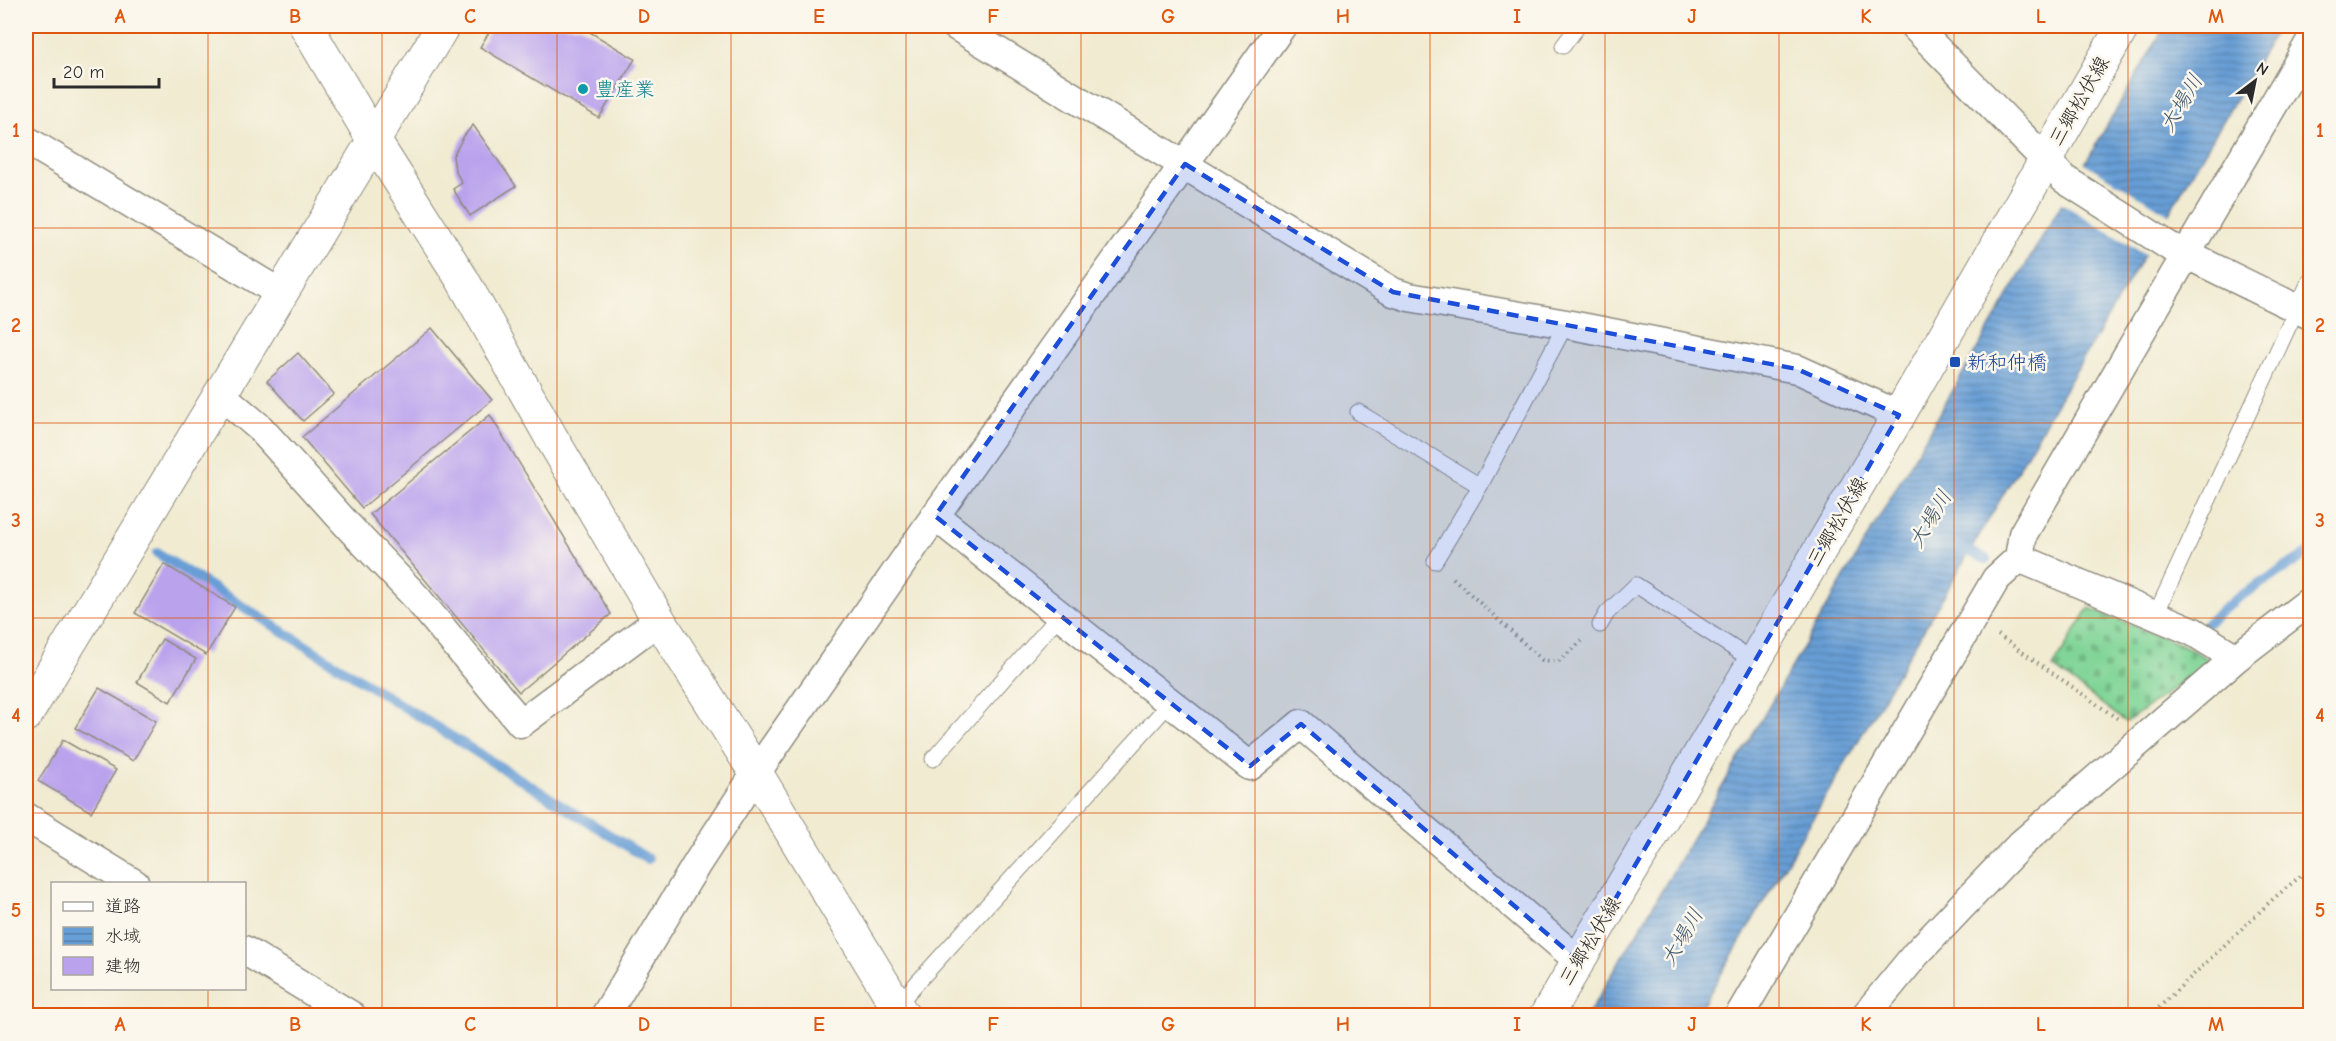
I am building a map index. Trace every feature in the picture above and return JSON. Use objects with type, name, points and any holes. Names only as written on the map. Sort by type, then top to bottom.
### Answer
[{"type":"street","points":[[306,26],[373,139],[462,279],[551,437],[659,620],[756,773],[900,1010]]},
{"type":"street","points":[[26,715],[443,26]]},
{"type":"street","points":[[956,26],[1393,292],[1408,297],[1566,324],[1797,369],[1899,415]]},
{"type":"street","points":[[605,1016],[698,862],[756,773],[1282,26]]},
{"type":"street","points":[[1914,26],[2054,169],[2177,250],[2303,312]]},
{"type":"street","name":"三郷松伏線","points":[[1546,1016],[1899,415],[2054,169],[2123,26]]},
{"type":"street","points":[[1739,1016],[1996,579],[2019,558],[2023,534],[2177,250],[2310,42]]},
{"type":"street","points":[[26,140],[280,293]]},
{"type":"street","points":[[219,393],[260,428],[349,527],[417,597],[521,723],[659,620]]},
{"type":"street","points":[[935,516],[1250,766],[1301,724],[1579,961]]},
{"type":"street","points":[[2019,558],[2192,631],[2236,658]]},
{"type":"street","points":[[1865,1016],[1916,954],[2021,844],[2236,658],[2310,601]]},
{"type":"street","points":[[26,817],[132,882]]},
{"type":"street","points":[[246,951],[352,1016]]},
{"type":"lane","points":[[1563,46],[1578,26]]},
{"type":"lane","points":[[2156,616],[2303,312],[2310,280]]},
{"type":"lane","points":[[1435,561],[1480,486],[1566,324]]},
{"type":"lane","points":[[1358,412],[1480,486]]},
{"type":"lane","points":[[1600,625],[1608,613],[1636,585],[1755,662]]},
{"type":"lane","points":[[933,759],[1060,615]]},
{"type":"lane","points":[[900,1010],[1170,703]]},
{"type":"path","points":[[1435,561],[1542,660],[1558,663],[1600,625]]},
{"type":"path","points":[[1973,618],[2145,738]]},
{"type":"path","points":[[2150,1016],[2273,899],[2310,868]]},
{"type":"highlighted area","points":[[1185,164],[1393,292],[1797,369],[1899,415],[1579,961],[1301,724],[1250,766],[935,516]]},
{"type":"green space","points":[[2089,608],[2182,645],[2212,661],[2126,722],[2053,667]]},
{"type":"water","name":"大場川","points":[[2165,26],[2279,26],[1697,1015],[1587,1016],[1637,933]]},
{"type":"pier","points":[[2081,161],[2172,216],[2148,256],[2058,201]]},
{"type":"building","name":"豊産業","points":[[493,26],[580,26],[635,59],[599,118],[480,47]]},
{"type":"building","points":[[473,125],[516,186],[470,216],[453,189],[462,183],[455,170],[453,156]]},
{"type":"building","points":[[432,328],[492,400],[362,508],[302,437]]},
{"type":"building","points":[[298,353],[334,394],[303,421],[267,381]]},
{"type":"building","points":[[490,415],[611,614],[519,692],[370,514]]},
{"type":"building","points":[[164,564],[235,607],[206,655],[135,613]]},
{"type":"building","points":[[162,639],[196,659],[170,702],[137,682]]},
{"type":"building","points":[[99,688],[156,721],[133,761],[75,728]]},
{"type":"building","points":[[63,740],[116,770],[91,812],[38,781]]},
{"type":"waterway","points":[[1959,547],[1986,559]]},
{"type":"waterway","points":[[2207,623],[2236,599],[2310,552]]},
{"type":"waterway","points":[[157,553],[648,859]]},
{"type":"place","name":"豊産業","points":[[583,89]]},
{"type":"place","name":"新和仲橋","points":[[1955,362]]}]
